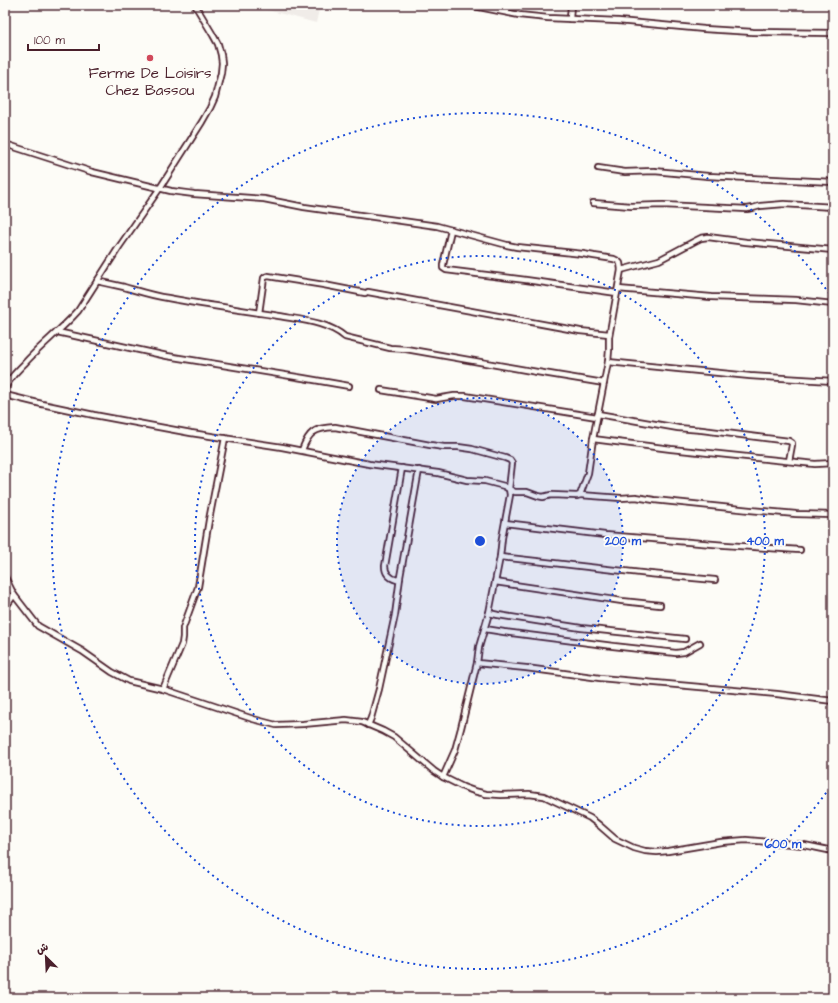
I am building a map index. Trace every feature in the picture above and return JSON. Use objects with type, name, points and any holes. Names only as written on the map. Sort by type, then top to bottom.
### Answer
[{"type":"street","points":[[5,389],[14,374],[78,311],[119,247],[160,188],[210,108],[217,92],[222,63],[218,44],[194,5]]},
{"type":"street","points":[[469,5],[537,17],[618,21],[753,32],[833,33]]},
{"type":"street","points":[[507,12],[508,5]]},
{"type":"street","points":[[570,19],[571,5]]},
{"type":"street","points":[[5,144],[92,172],[180,192],[274,200],[304,207],[437,226],[517,247],[583,254],[618,261],[620,263],[621,270],[609,334],[608,362],[588,473],[580,495]]},
{"type":"street","points":[[598,168],[629,172],[654,171],[708,176],[833,182]]},
{"type":"street","points":[[593,203],[631,206],[663,205],[747,209],[760,206],[784,204],[833,207]]},
{"type":"street","points":[[451,230],[443,265],[443,268],[446,270],[618,291],[750,299],[796,300],[833,304]]},
{"type":"street","points":[[621,270],[659,260],[701,238],[708,237],[833,250]]},
{"type":"street","points":[[259,313],[264,278],[268,276],[609,334]]},
{"type":"street","points":[[97,282],[168,298],[315,323],[332,328],[340,332],[345,337],[390,348],[406,349],[604,383]]},
{"type":"street","points":[[57,332],[185,360],[349,386]]},
{"type":"street","points":[[608,362],[750,376],[833,381]]},
{"type":"street","points":[[381,390],[436,399],[465,396],[678,428],[789,441],[792,443],[789,461]]},
{"type":"street","points":[[5,395],[94,415],[302,450],[369,464],[419,470],[467,480],[485,481],[504,486],[515,492],[527,492],[543,497],[551,495],[580,495],[621,498],[636,497],[750,510],[796,514],[833,515]]},
{"type":"street","points":[[302,450],[308,436],[315,431],[322,428],[335,427],[430,445],[472,449],[505,458],[510,460],[512,463],[509,489],[510,495],[489,613],[479,647],[477,663],[455,750],[443,777]]},
{"type":"street","points":[[163,689],[182,644],[183,628],[198,587],[225,438]]},
{"type":"street","points":[[593,439],[671,449],[817,464],[833,463]]},
{"type":"street","points":[[400,578],[396,579],[389,576],[385,570],[385,566],[402,468]]},
{"type":"street","points":[[368,725],[372,718],[395,614],[419,470]]},
{"type":"street","points":[[505,523],[605,535],[800,550]]},
{"type":"street","points":[[500,557],[715,580]]},
{"type":"street","points":[[5,577],[14,595],[38,626],[82,651],[112,672],[129,681],[163,689],[253,719],[276,725],[346,720],[362,722],[394,738],[443,777],[469,789],[486,794],[529,794],[544,796],[590,818],[624,844],[645,851],[668,851],[721,842],[746,840],[804,845],[833,851]]},
{"type":"street","points":[[495,582],[622,601],[660,605]]},
{"type":"street","points":[[5,608],[14,595]]},
{"type":"street","points":[[489,613],[582,628],[685,639]]},
{"type":"street","points":[[485,629],[676,653],[684,652],[700,643]]},
{"type":"street","points":[[477,663],[600,678],[777,694],[833,701]]},
{"type":"shaded area","points":[[249,5],[320,5],[316,23]]},
{"type":"place","name":"Ferme De Loisirs Chez Bassou","points":[[150,58]]}]
